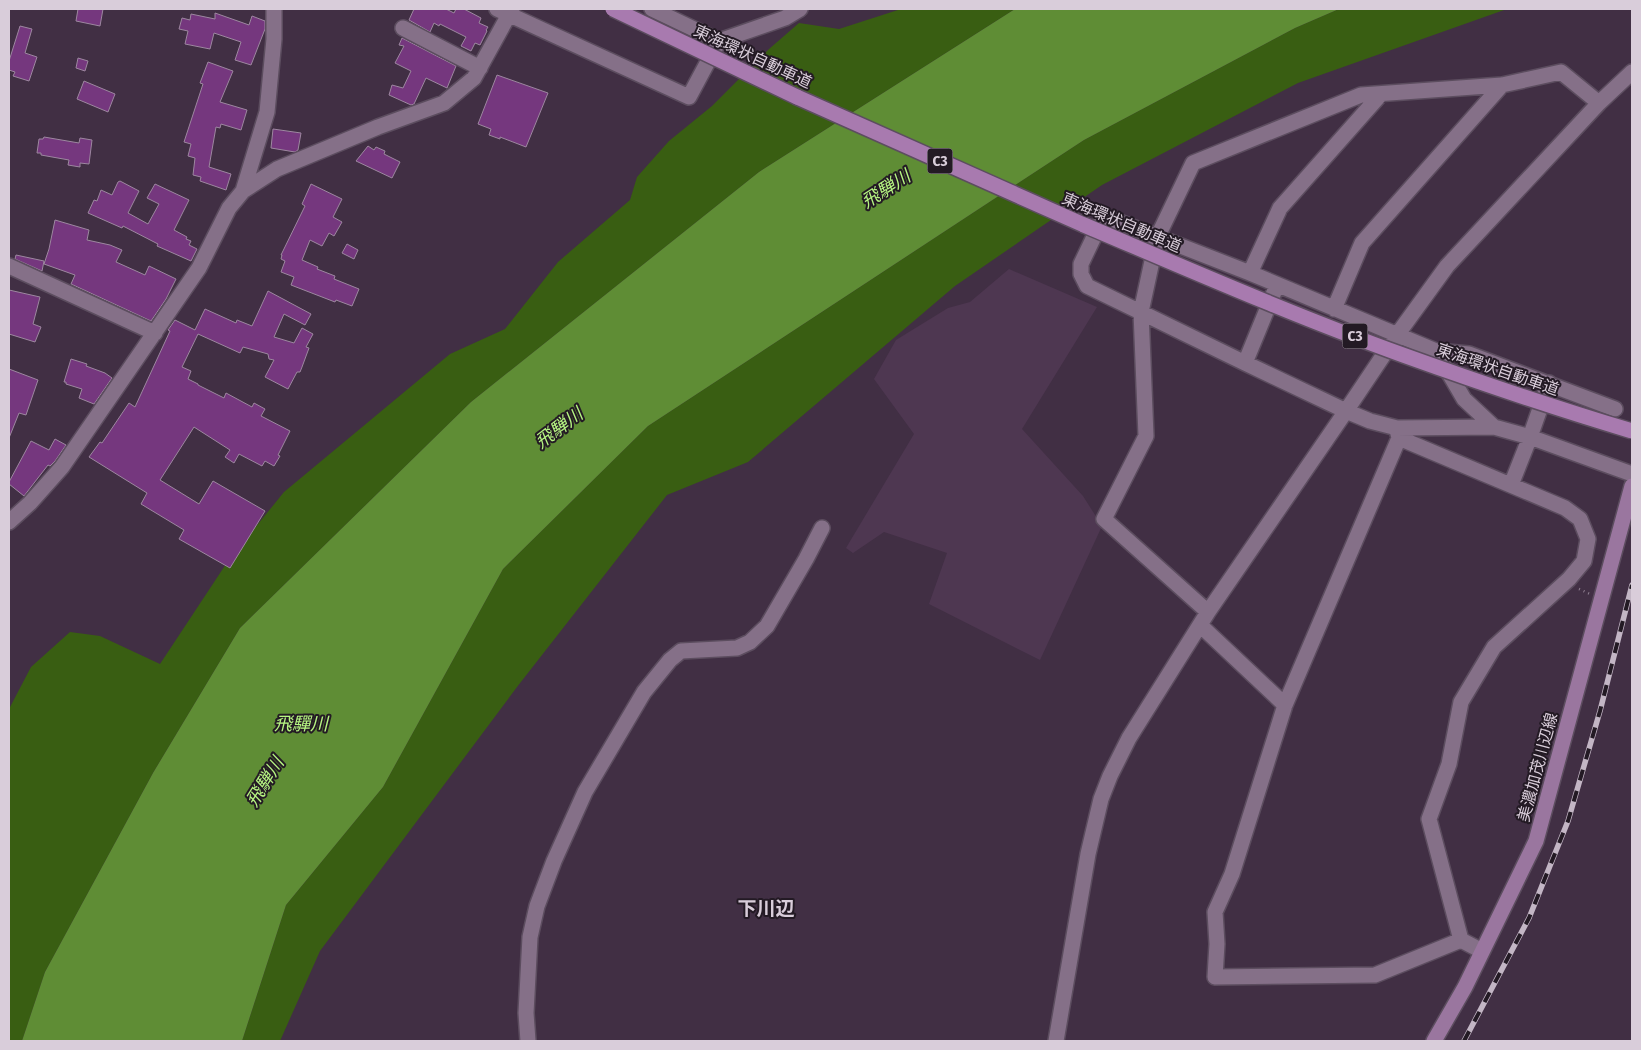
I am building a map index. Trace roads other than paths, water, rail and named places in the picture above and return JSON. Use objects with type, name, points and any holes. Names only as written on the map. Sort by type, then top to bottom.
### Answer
[{"type":"highway","name":"東海環状自動車道","points":[[613,9],[784,91],[1063,216],[1244,293],[1402,355],[1632,432]]},
{"type":"main road","name":"美濃加茂川辺線","points":[[1434,1041],[1465,987],[1536,841],[1632,486]]},
{"type":"street","points":[[243,191],[267,112],[274,39],[274,9]]},
{"type":"street","points":[[652,9],[719,41]]},
{"type":"street","points":[[9,522],[30,503],[62,467],[198,268],[229,208],[243,191],[277,169],[378,127],[444,103],[474,78],[506,11],[689,97],[719,41],[785,18],[800,9]]},
{"type":"street","points":[[403,28],[480,68]]},
{"type":"street","points":[[1285,705],[1204,618],[1104,519],[1146,436],[1141,312],[1157,238],[1193,163],[1361,95],[1502,86],[1561,72],[1600,102]]},
{"type":"street","points":[[1056,1041],[1088,854],[1101,799],[1129,738],[1204,618],[1397,335],[1447,266],[1600,102],[1632,72]]},
{"type":"street","points":[[1334,309],[1362,243],[1502,86]]},
{"type":"street","points":[[1250,273],[1280,208],[1381,94]]},
{"type":"street","points":[[1482,951],[1461,940],[1430,819],[1449,764],[1461,702],[1494,647],[1574,573],[1584,561],[1588,539],[1580,519],[1565,508],[1346,411],[1086,286],[1081,274],[1081,264],[1102,220],[1114,220],[1250,273],[1436,351],[1468,354],[1549,383],[1609,410]]},
{"type":"street","points":[[9,266],[155,333]]},
{"type":"street","points":[[1245,363],[1277,285]]},
{"type":"street","points":[[1436,351],[1464,399],[1494,427]]},
{"type":"street","points":[[1511,485],[1549,383]]},
{"type":"street","points":[[1398,433],[1494,427],[1632,474]]},
{"type":"street","points":[[1398,433],[1285,705],[1232,874],[1215,912],[1217,944],[1214,977],[1375,975],[1461,940]]},
{"type":"street","points":[[528,1041],[526,1013],[530,937],[537,906],[554,861],[585,792],[644,692],[670,660],[681,651],[737,648],[750,642],[767,626],[822,528]]},
{"type":"water","name":"飛驒川","points":[[1015,9],[1339,9],[1295,28],[1084,140],[648,426],[503,569],[383,787],[286,905],[242,1041],[22,1041],[45,972],[153,773],[240,628],[471,402],[759,172]]},
{"type":"railway","points":[[1464,1041],[1529,918],[1568,821],[1600,711],[1632,585]]},
{"type":"district","name":"下川辺","points":[[766,908]]},
{"type":"water label","name":"飛騨川","points":[[886,189]]},
{"type":"water label","name":"飛騨川","points":[[559,428]]},
{"type":"water label","name":"飛騨川","points":[[265,782]]}]
